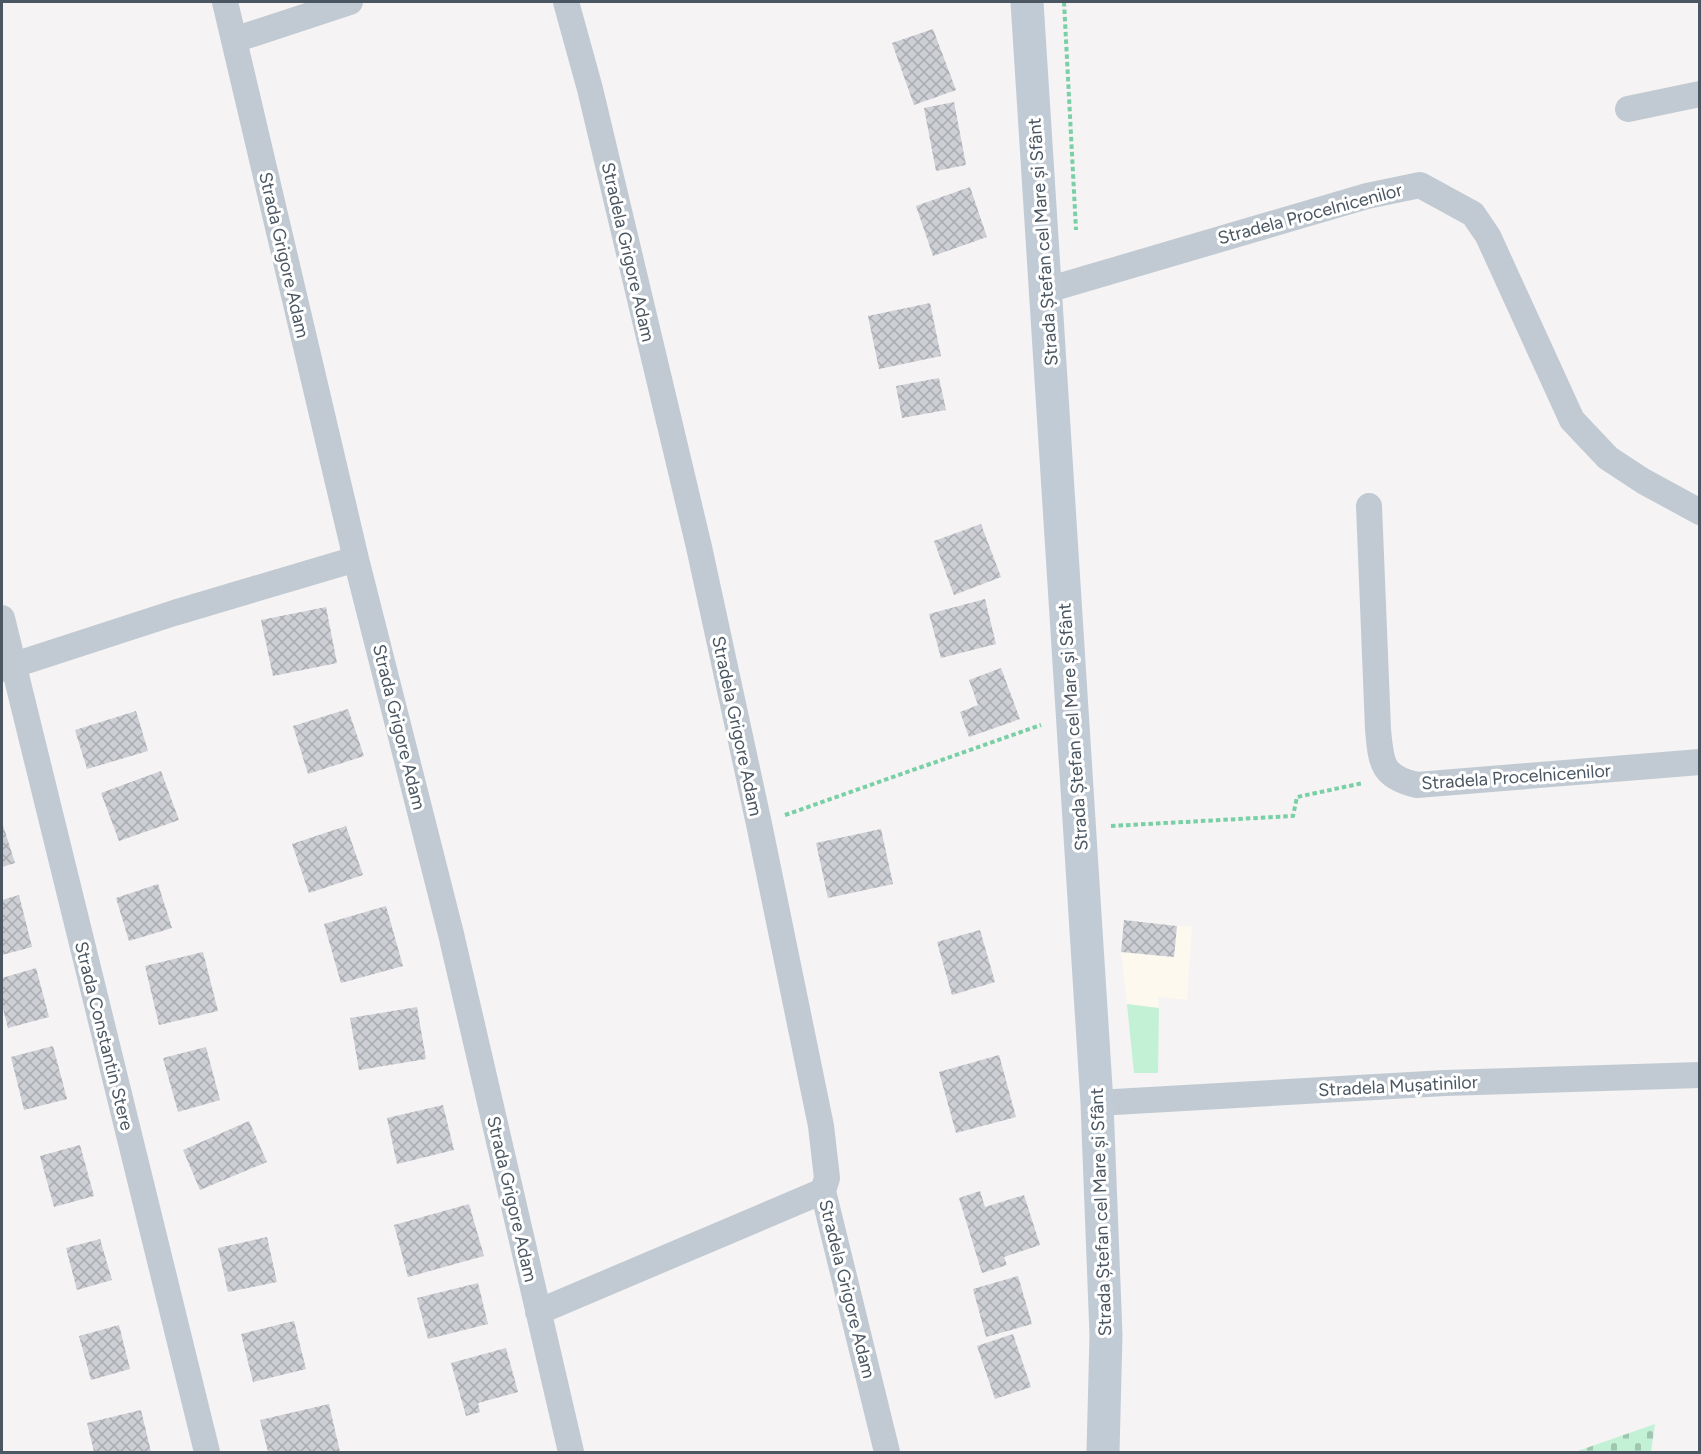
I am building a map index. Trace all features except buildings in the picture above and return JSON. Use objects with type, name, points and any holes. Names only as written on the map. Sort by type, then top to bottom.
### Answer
[{"type":"main road","name":"Strada Ștefan cel Mare și Sfânt","points":[[1028,2],[1097,1103],[1106,1335],[1102,1452]]},
{"type":"street","name":"Strada Grigore Adam","points":[[225,2],[356,559],[451,934],[571,1452]]},
{"type":"street","points":[[234,40],[350,2]]},
{"type":"street","name":"Stradela Grigore Adam","points":[[566,2],[590,88],[699,547],[821,1126],[827,1179],[823,1191],[887,1452]]},
{"type":"street","points":[[1629,109],[1700,94]]},
{"type":"street","name":"Stradela Procelnicenilor","points":[[1047,290],[1367,196],[1420,185],[1473,214],[1488,236],[1572,420],[1608,458],[1643,481],[1700,512]]},
{"type":"street","points":[[1369,506],[1378,729],[1381,758],[1387,771],[1393,776]]},
{"type":"street","points":[[8,667],[174,613],[356,559]]},
{"type":"street","name":"Strada Constantin Stere","points":[[2,618],[8,667],[207,1452]]},
{"type":"street","name":"Stradela Procelnicenilor","points":[[1393,776],[1403,782],[1417,785],[1700,762]]},
{"type":"street","name":"Stradela Mușatinilor","points":[[1097,1103],[1446,1083],[1700,1075]]},
{"type":"street","points":[[538,1312],[823,1191]]},
{"type":"path","points":[[759,824],[1071,715]]},
{"type":"path","points":[[1080,828],[1293,816],[1296,797],[1393,776]]},
{"type":"shaded area","points":[[1124,920],[1192,927],[1187,1000],[1158,997],[1159,1008],[1127,1004],[1121,952]]},
{"type":"green space","points":[[1127,1004],[1159,1008],[1158,1073],[1134,1073]]},
{"type":"green space","points":[[1655,1424],[1651,1452],[1575,1452]]}]
